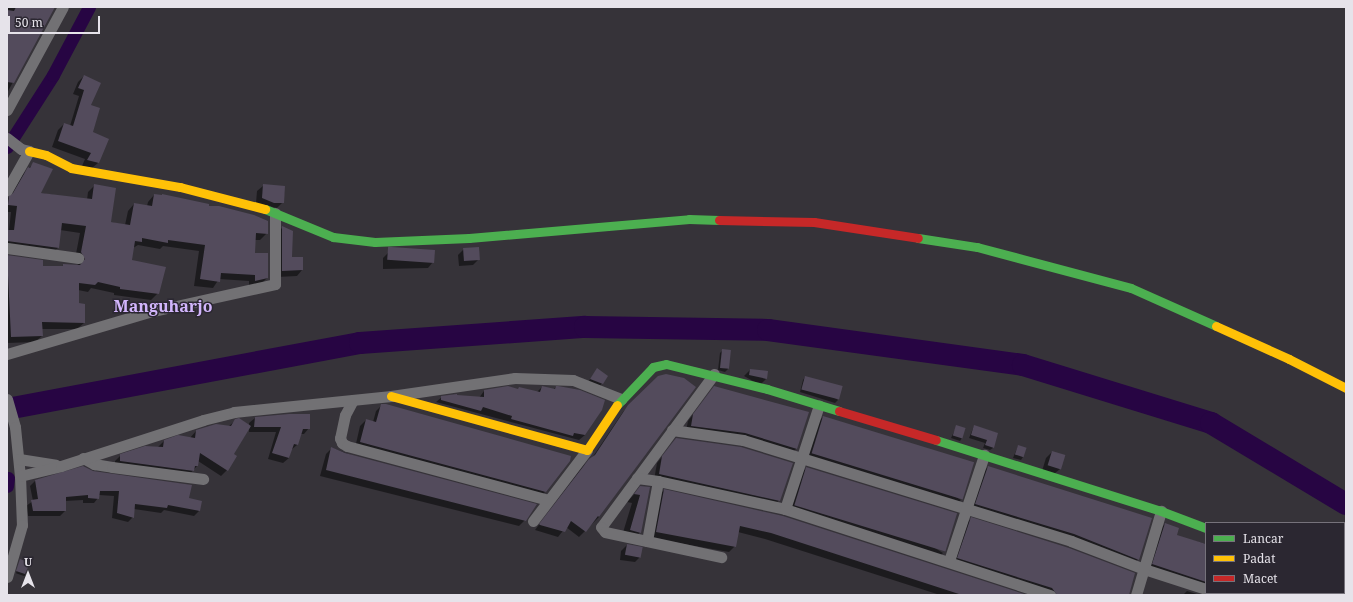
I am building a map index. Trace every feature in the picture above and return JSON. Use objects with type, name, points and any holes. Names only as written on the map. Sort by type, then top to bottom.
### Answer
[{"type":"street","points":[[7,110],[63,7]]},
{"type":"street","points":[[7,138],[25,150],[46,155],[71,168],[180,186],[257,206],[333,237],[375,242],[461,238],[689,219],[814,222],[977,248],[1131,288],[1289,359],[1346,388]]},
{"type":"street","points":[[7,190],[25,150]]},
{"type":"street","points":[[7,354],[149,312],[275,284],[275,213]]},
{"type":"street","points":[[7,248],[78,258]]},
{"type":"street","points":[[533,521],[586,450],[621,399],[653,367],[666,364],[714,374],[820,405],[984,455],[1205,528]]},
{"type":"street","points":[[714,374],[601,527],[605,532],[721,557]]},
{"type":"street","points":[[20,476],[61,466],[196,422],[234,412],[392,396],[515,378],[557,378],[579,382],[621,399]]},
{"type":"street","points":[[392,396],[586,450]]},
{"type":"street","points":[[7,399],[15,427],[19,459],[22,525],[7,577]]},
{"type":"street","points":[[353,400],[345,415],[340,438],[342,443],[347,446],[548,500]]},
{"type":"street","points":[[785,509],[820,405]]},
{"type":"street","points":[[672,430],[743,440],[802,457],[1070,541],[1144,569],[1205,589]]},
{"type":"street","points":[[949,561],[984,455]]},
{"type":"street","points":[[83,458],[94,464],[203,479]]},
{"type":"street","points":[[19,459],[61,466]]},
{"type":"street","points":[[637,478],[658,481],[785,509],[1050,595]]},
{"type":"street","points":[[647,540],[658,481]]},
{"type":"street","points":[[1136,595],[1160,512]]},
{"type":"building","points":[[16,7],[55,7],[14,83],[7,82],[7,10],[14,11]]},
{"type":"building","points":[[84,75],[101,83],[91,105],[100,108],[93,132],[109,139],[99,163],[87,160],[91,153],[58,141],[64,123],[73,126],[84,90],[78,88]]},
{"type":"building","points":[[33,162],[53,169],[41,193],[92,199],[94,184],[116,188],[111,222],[130,225],[134,203],[152,206],[154,194],[162,194],[209,204],[209,206],[219,206],[254,215],[268,221],[268,234],[256,233],[255,253],[268,253],[268,278],[255,281],[255,275],[221,273],[220,282],[200,279],[205,245],[168,240],[168,243],[142,238],[142,242],[135,241],[132,260],[166,267],[159,294],[120,289],[120,287],[98,282],[95,285],[79,283],[79,303],[85,304],[85,323],[42,322],[43,336],[11,337],[7,255],[43,260],[43,266],[63,266],[63,264],[80,265],[85,259],[81,252],[86,226],[62,223],[59,248],[7,241],[7,230],[14,230],[17,206],[8,205],[9,196],[13,193],[28,167],[30,168]]},
{"type":"building","points":[[263,184],[285,186],[284,203],[274,203],[262,198]]},
{"type":"building","points":[[282,226],[293,231],[292,257],[303,257],[303,270],[282,271]]},
{"type":"building","points":[[388,247],[435,250],[434,263],[387,260]]},
{"type":"building","points":[[479,247],[480,260],[464,261],[463,248]]},
{"type":"building","points":[[722,349],[731,350],[729,369],[720,368]]},
{"type":"building","points":[[597,368],[608,376],[603,384],[590,379]]},
{"type":"building","points":[[750,369],[768,371],[767,379],[749,375]]},
{"type":"building","points":[[666,374],[684,378],[696,387],[599,517],[598,516],[586,532],[571,521],[565,532],[540,525],[539,524],[589,459],[595,455],[628,405],[658,376]]},
{"type":"building","points":[[805,376],[843,386],[839,400],[801,390]]},
{"type":"building","points":[[508,386],[540,392],[542,386],[555,389],[556,386],[558,386],[580,390],[605,400],[602,410],[585,435],[574,433],[573,436],[511,419],[512,416],[483,407],[481,411],[441,400],[441,396],[457,394],[484,397],[484,390]]},
{"type":"building","points":[[714,386],[809,412],[797,449],[745,433],[691,426],[693,414]]},
{"type":"building","points":[[381,404],[386,404],[571,456],[570,461],[546,492],[360,442],[366,419],[376,422]]},
{"type":"building","points":[[310,414],[310,429],[303,429],[298,445],[294,444],[289,458],[272,453],[281,427],[254,427],[255,417]]},
{"type":"building","points":[[823,416],[974,462],[963,499],[812,453]]},
{"type":"building","points":[[239,418],[251,426],[234,454],[237,456],[228,471],[200,453],[198,466],[195,466],[194,471],[120,461],[120,454],[145,446],[163,447],[164,440],[178,435],[195,438],[196,430],[216,424],[231,426],[235,419]]},
{"type":"building","points":[[956,425],[966,428],[962,438],[953,436]]},
{"type":"building","points":[[974,425],[998,433],[994,448],[985,445],[987,440],[971,435]]},
{"type":"building","points":[[676,438],[741,447],[793,463],[780,501],[659,474],[662,456]]},
{"type":"building","points":[[1018,445],[1027,448],[1023,457],[1015,455]]},
{"type":"building","points":[[331,447],[345,453],[537,504],[526,521],[326,470]]},
{"type":"building","points":[[1052,451],[1065,455],[1061,469],[1048,465]]},
{"type":"building","points":[[83,466],[93,471],[192,485],[189,498],[202,501],[200,511],[168,505],[167,508],[135,504],[134,518],[117,513],[119,491],[100,491],[99,499],[88,498],[88,495],[66,497],[66,511],[33,511],[31,500],[38,499],[35,480]]},
{"type":"building","points":[[988,466],[1152,518],[1139,560],[1074,534],[975,504]]},
{"type":"building","points":[[806,467],[957,513],[945,551],[794,505]]},
{"type":"building","points":[[640,486],[650,487],[641,533],[630,530],[640,495],[634,494]]},
{"type":"building","points":[[664,489],[783,516],[1027,595],[962,595],[771,533],[740,526],[736,547],[656,532]]},
{"type":"building","points":[[971,517],[1069,548],[1135,573],[1129,595],[1057,595],[1052,588],[957,558]]},
{"type":"building","points":[[1165,523],[1179,528],[1177,535],[1205,544],[1205,582],[1152,564]]},
{"type":"building","points":[[627,544],[643,547],[641,558],[625,555]]},
{"type":"building","points":[[20,559],[30,563],[25,574],[16,571]]},
{"type":"waterway","points":[[7,147],[53,75],[89,7]]},
{"type":"waterway","points":[[7,409],[360,343],[585,327],[768,330],[1023,365],[1211,423],[1346,504]]},
{"type":"waterway","points":[[7,486],[8,478]]},
{"type":"traffic: fast","points":[[265,209],[333,237],[375,242],[469,238],[689,219],[719,220]]},
{"type":"traffic: fast","points":[[918,238],[977,247],[1131,288],[1216,326]]},
{"type":"traffic: fast","points":[[617,405],[653,367],[666,364],[767,389],[839,411]]},
{"type":"traffic: fast","points":[[936,440],[1161,511],[1205,528]]},
{"type":"traffic: slow","points":[[29,151],[46,155],[71,168],[180,187],[265,209]]},
{"type":"traffic: slow","points":[[1216,326],[1289,359],[1346,388]]},
{"type":"traffic: slow","points":[[391,396],[587,450],[617,405]]},
{"type":"traffic: jam","points":[[719,220],[814,222],[918,238]]},
{"type":"traffic: jam","points":[[839,411],[936,440]]},
{"type":"district","name":"Manguharjo","points":[[163,306]]}]
